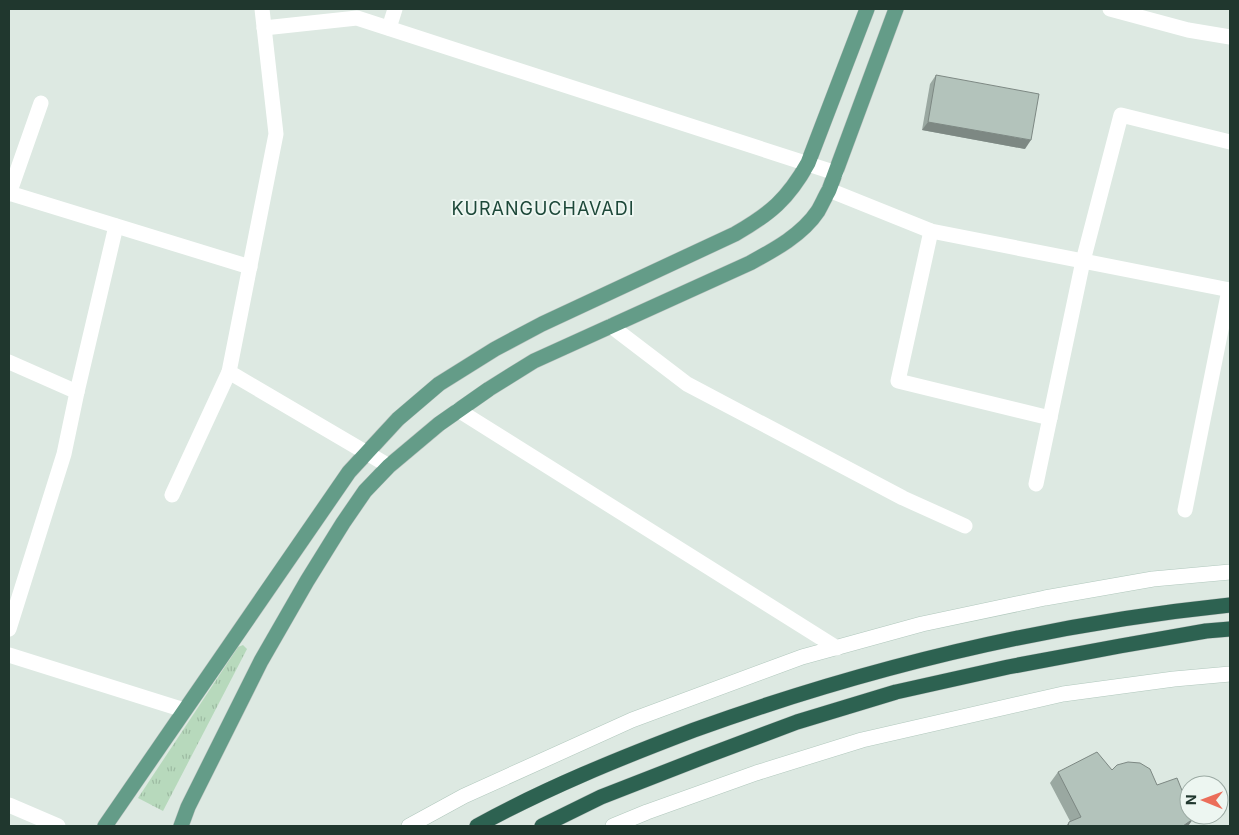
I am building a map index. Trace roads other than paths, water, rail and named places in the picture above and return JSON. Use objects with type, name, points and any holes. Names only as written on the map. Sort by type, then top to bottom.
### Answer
[{"type":"highway","points":[[477,826],[565,783],[644,749],[743,713],[853,678],[983,644],[1104,621],[1230,605]]},
{"type":"highway","points":[[542,826],[601,797],[701,758],[797,722],[896,692],[1101,649],[1206,631],[1230,629]]},
{"type":"main road","points":[[105,826],[349,472],[398,419],[439,384],[494,349],[542,324],[735,234],[760,220],[782,202],[808,163],[867,9]]},
{"type":"main road","points":[[181,826],[188,807],[261,661],[342,523],[365,491],[390,466],[439,424],[534,361],[750,263],[773,251],[805,226],[817,212],[829,190],[896,9]]},
{"type":"street","points":[[172,495],[229,372],[276,134],[262,9]]},
{"type":"street","points":[[389,28],[395,9]]},
{"type":"street","points":[[1110,9],[1188,30],[1230,37]]},
{"type":"street","points":[[264,28],[356,18],[836,173]]},
{"type":"street","points":[[41,103],[9,193],[250,267]]},
{"type":"street","points":[[1036,484],[1084,261],[1120,115],[1230,142]]},
{"type":"street","points":[[829,190],[931,230],[1230,290],[1184,510]]},
{"type":"street","points":[[9,629],[64,454],[116,226]]},
{"type":"street","points":[[931,230],[898,380],[1050,418]]},
{"type":"street","points":[[611,326],[687,384],[903,498],[966,526]]},
{"type":"street","points":[[9,362],[77,392]]},
{"type":"street","points":[[229,372],[390,466]]},
{"type":"street","points":[[458,410],[837,648]]},
{"type":"street","points":[[409,826],[464,796],[632,720],[802,657],[922,624],[1045,598],[1153,579],[1230,572]]},
{"type":"street","points":[[9,655],[184,710]]},
{"type":"street","points":[[613,826],[756,773],[862,740],[1063,694],[1174,678],[1230,674]]},
{"type":"street","points":[[9,804],[58,826]]},
{"type":"district","name":"KURANGUCHAVADI","points":[[543,208]]}]
